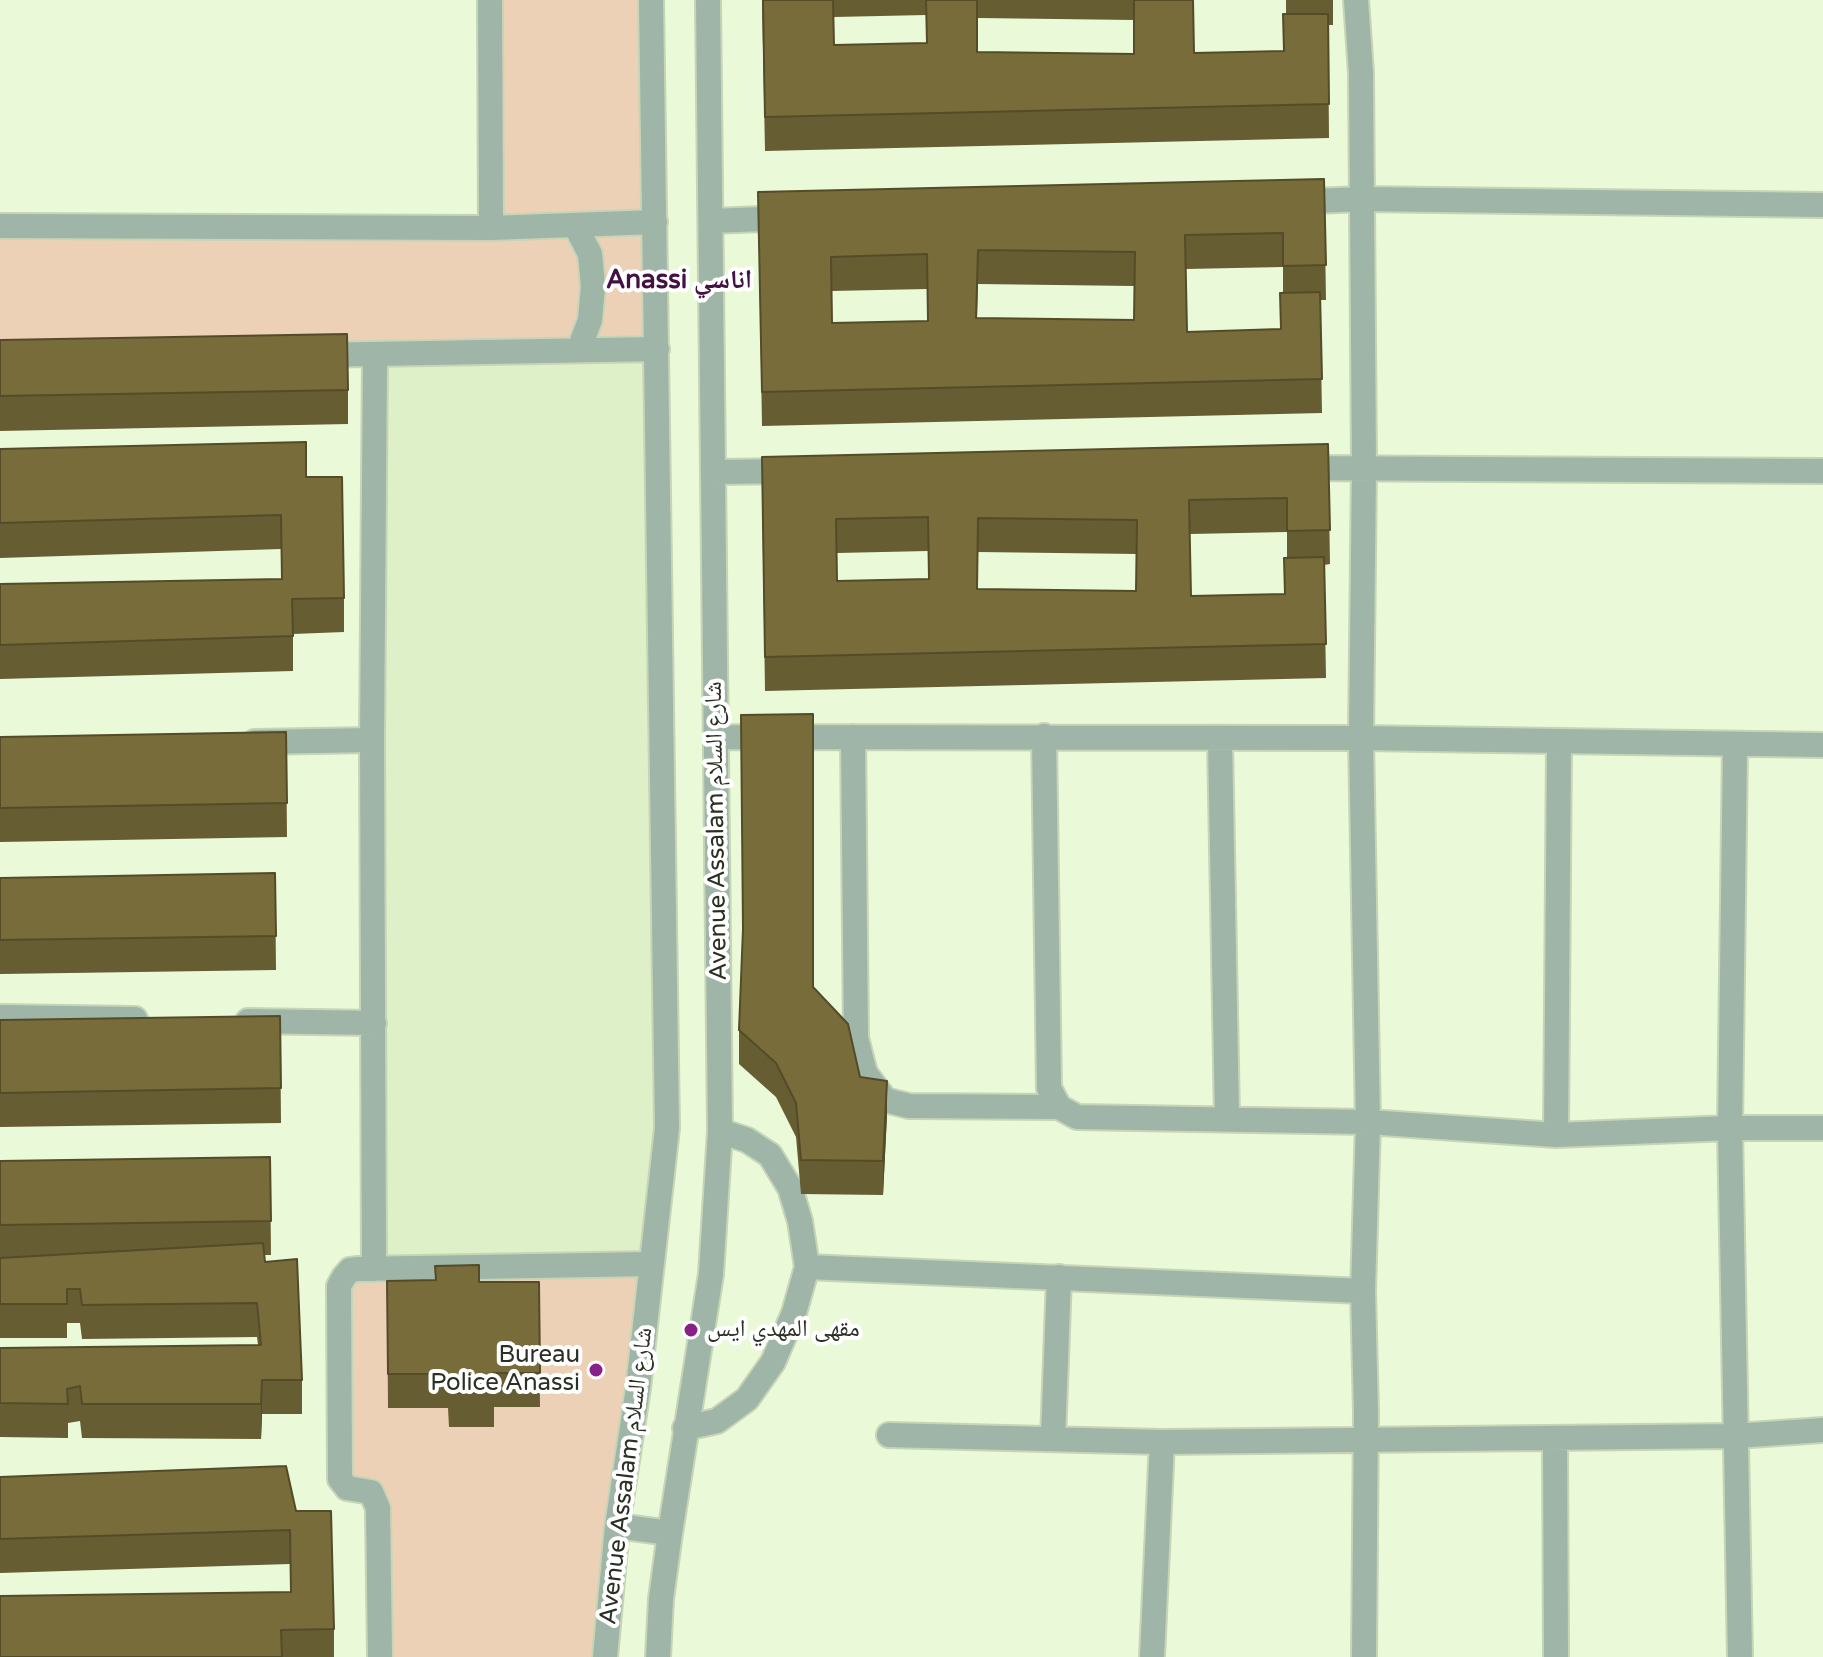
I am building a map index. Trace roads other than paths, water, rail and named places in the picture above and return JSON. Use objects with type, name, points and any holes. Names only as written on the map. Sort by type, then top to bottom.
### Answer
[{"type":"street","points":[[490,0],[491,228]]},
{"type":"street","name":"Avenue Assalam شارع السلام","points":[[605,1657],[617,1526],[638,1388],[667,1128],[651,0]]},
{"type":"street","name":"Avenue Assalam شارع السلام","points":[[658,1657],[661,1599],[670,1533],[711,1274],[720,1131],[708,0]]},
{"type":"street","points":[[1356,0],[1361,73],[1364,467],[1361,738],[1368,1122],[1363,1291],[1366,1440],[1364,1657]]},
{"type":"street","points":[[1267,202],[1362,199],[1823,205]]},
{"type":"street","points":[[711,221],[806,217]]},
{"type":"street","points":[[0,226],[491,228],[655,222]]},
{"type":"street","points":[[575,225],[590,254],[593,286],[590,320],[579,349]]},
{"type":"street","points":[[297,356],[657,349]]},
{"type":"street","points":[[374,1269],[372,740],[375,354]]},
{"type":"street","points":[[1270,468],[1823,471]]},
{"type":"street","points":[[713,472],[820,471]]},
{"type":"street","points":[[1044,736],[1049,1088],[1059,1107]]},
{"type":"street","points":[[717,737],[1361,738],[1823,745]]},
{"type":"street","points":[[853,737],[856,1038],[865,1073],[885,1100],[909,1106],[1059,1107],[1077,1117],[1368,1122],[1556,1135],[1730,1128],[1823,1128]]},
{"type":"street","points":[[233,742],[372,740]]},
{"type":"street","points":[[1220,740],[1227,1118]]},
{"type":"street","points":[[1556,1135],[1559,743]]},
{"type":"street","points":[[1735,745],[1730,1128],[1740,1657]]},
{"type":"street","points":[[0,1017],[156,1019]]},
{"type":"street","points":[[218,1020],[374,1023]]},
{"type":"street","points":[[685,1428],[717,1421],[747,1399],[773,1362],[794,1313],[807,1267],[800,1221],[790,1188],[770,1155],[747,1140],[720,1131]]},
{"type":"street","points":[[380,1657],[378,1508],[371,1492],[347,1488],[340,1479],[339,1286],[350,1270],[651,1264]]},
{"type":"street","points":[[807,1267],[1363,1291]]},
{"type":"street","points":[[1053,1439],[1059,1277]]},
{"type":"street","points":[[889,1435],[1162,1442],[1736,1436],[1823,1430]]},
{"type":"street","points":[[1555,1438],[1556,1657]]},
{"type":"street","points":[[1152,1657],[1162,1442]]},
{"type":"street","points":[[617,1526],[670,1533]]},
{"type":"place","name":"مقهى المهدي ايس","points":[[691,1330]]},
{"type":"place","name":"Bureau Police Anassi","points":[[596,1370]]},
{"type":"district","name":"Anassi اناسي","points":[[679,281]]}]
